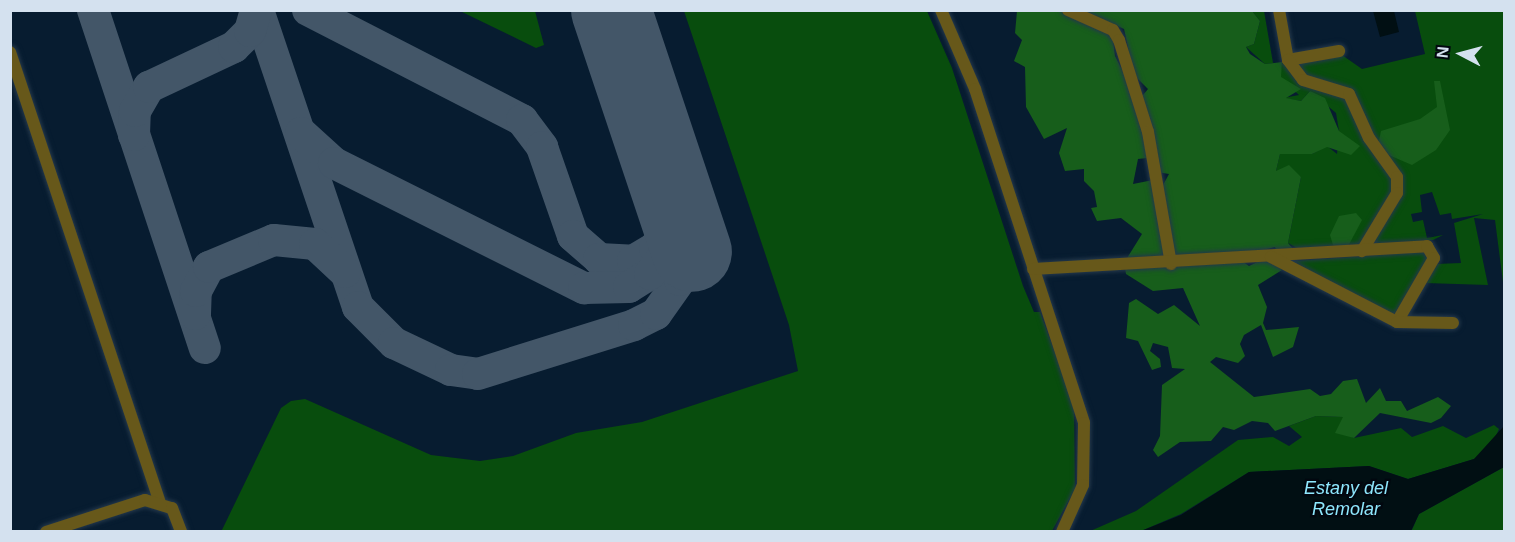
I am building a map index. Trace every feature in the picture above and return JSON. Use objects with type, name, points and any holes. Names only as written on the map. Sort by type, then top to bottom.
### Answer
[{"type":"lane","points":[[941,10],[975,89],[1084,423],[1083,485],[1062,531]]},
{"type":"lane","points":[[1068,10],[1113,30],[1119,40],[1148,132],[1171,264]]},
{"type":"lane","points":[[1279,10],[1288,60],[1303,80],[1349,94],[1369,138],[1397,177],[1397,193],[1362,250]]},
{"type":"lane","points":[[1288,60],[1339,51]]},
{"type":"lane","points":[[10,52],[15,84],[160,502]]},
{"type":"lane","points":[[1033,268],[1171,264],[1362,250],[1433,248],[1428,272],[1397,322]]},
{"type":"lane","points":[[1271,257],[1397,322],[1453,323]]},
{"type":"lane","points":[[46,531],[130,503],[160,502],[172,508],[181,531]]},
{"type":"green space","points":[[460,11],[535,11],[544,45],[536,48]]},
{"type":"green space","points":[[684,11],[927,11],[952,68],[1023,286],[1034,312],[1040,312],[1074,405],[1075,489],[1052,531],[221,532],[281,408],[291,401],[305,399],[431,455],[480,461],[513,456],[576,433],[642,422],[798,371],[789,325]]},
{"type":"green space","points":[[1017,11],[1252,11],[1260,21],[1254,44],[1246,47],[1250,54],[1265,64],[1282,62],[1281,77],[1301,89],[1286,98],[1301,101],[1310,91],[1325,98],[1339,131],[1360,146],[1351,155],[1327,147],[1312,154],[1280,154],[1276,171],[1289,165],[1301,177],[1288,243],[1300,257],[1291,262],[1279,257],[1275,247],[1236,257],[1249,266],[1266,258],[1282,270],[1258,285],[1267,307],[1263,323],[1266,330],[1299,327],[1293,347],[1273,357],[1261,325],[1244,335],[1240,344],[1245,356],[1238,363],[1216,357],[1210,362],[1254,397],[1310,389],[1320,396],[1331,394],[1343,381],[1357,379],[1366,403],[1380,388],[1386,401],[1401,401],[1407,411],[1438,397],[1451,406],[1441,418],[1431,423],[1380,413],[1354,438],[1335,433],[1343,417],[1316,416],[1275,431],[1268,423],[1252,421],[1234,430],[1223,427],[1211,441],[1180,442],[1158,457],[1153,450],[1160,436],[1162,385],[1185,369],[1172,368],[1168,347],[1153,343],[1150,351],[1160,359],[1161,367],[1152,370],[1138,341],[1126,338],[1129,303],[1136,299],[1158,314],[1174,305],[1200,326],[1183,288],[1153,291],[1126,274],[1124,263],[1142,234],[1121,218],[1097,221],[1091,208],[1097,207],[1094,191],[1084,181],[1084,169],[1065,171],[1059,153],[1067,128],[1044,139],[1026,107],[1025,67],[1014,61],[1022,40],[1015,33]],"holes":[[[1111,23],[1124,29],[1134,75],[1148,89],[1138,101],[1115,56]],[[1147,158],[1157,172],[1169,174],[1163,185],[1153,180],[1133,184],[1138,159]]]},
{"type":"green space","points":[[1252,11],[1264,11],[1273,63],[1265,64],[1246,47],[1254,44],[1260,21]]},
{"type":"green space","points":[[1415,11],[1504,11],[1504,290],[1495,220],[1474,218],[1488,285],[1425,283],[1436,264],[1461,263],[1454,223],[1483,214],[1452,219],[1451,213],[1440,215],[1432,192],[1420,195],[1422,212],[1411,214],[1413,222],[1423,220],[1427,238],[1443,235],[1433,240],[1297,248],[1288,243],[1301,177],[1276,171],[1280,154],[1312,154],[1327,146],[1337,154],[1339,131],[1336,113],[1310,91],[1301,101],[1283,98],[1299,95],[1280,77],[1282,62],[1342,55],[1362,69],[1425,54]]},
{"type":"green space","points":[[1434,81],[1440,81],[1450,130],[1436,150],[1412,165],[1377,150],[1381,131],[1420,119],[1437,107]]},
{"type":"green space","points":[[1356,213],[1362,220],[1345,252],[1333,245],[1330,235],[1339,216]]},
{"type":"green space","points":[[1423,252],[1428,260],[1397,316],[1369,306],[1293,261]]},
{"type":"green space","points":[[1316,416],[1344,417],[1345,434],[1354,438],[1401,428],[1412,437],[1443,426],[1466,438],[1494,425],[1499,429],[1492,445],[1474,459],[1408,479],[1369,466],[1249,472],[1181,514],[1141,531],[1088,532],[1136,511],[1238,440],[1273,437],[1289,446],[1302,437],[1289,426]]},
{"type":"green space","points":[[1504,467],[1504,531],[1411,532],[1419,514]]},
{"type":"water","points":[[1373,11],[1394,11],[1399,32],[1380,37]]},
{"type":"water","name":"Estany del Remolar","points":[[1504,426],[1504,467],[1419,514],[1411,531],[1141,531],[1181,515],[1249,472],[1369,466],[1408,479],[1474,459]]},
{"type":"taxiway","points":[[93,10],[205,348]]},
{"type":"taxiway","points":[[134,135],[135,111],[149,87],[234,47],[250,31],[256,10]]},
{"type":"taxiway","points":[[258,10],[358,307],[394,343],[451,370],[478,374],[634,325],[656,314],[680,280],[686,247],[682,223]]},
{"type":"taxiway","points":[[308,10],[522,120],[542,147],[573,236],[599,259],[633,261],[655,248],[669,226],[673,197]]},
{"type":"taxiway","points":[[301,133],[334,163],[584,288],[629,287],[650,274],[668,251]]},
{"type":"taxiway","points":[[195,314],[196,291],[209,267],[274,240],[315,244],[345,272]]},
{"type":"runway","points":[[611,10],[692,252]]}]
